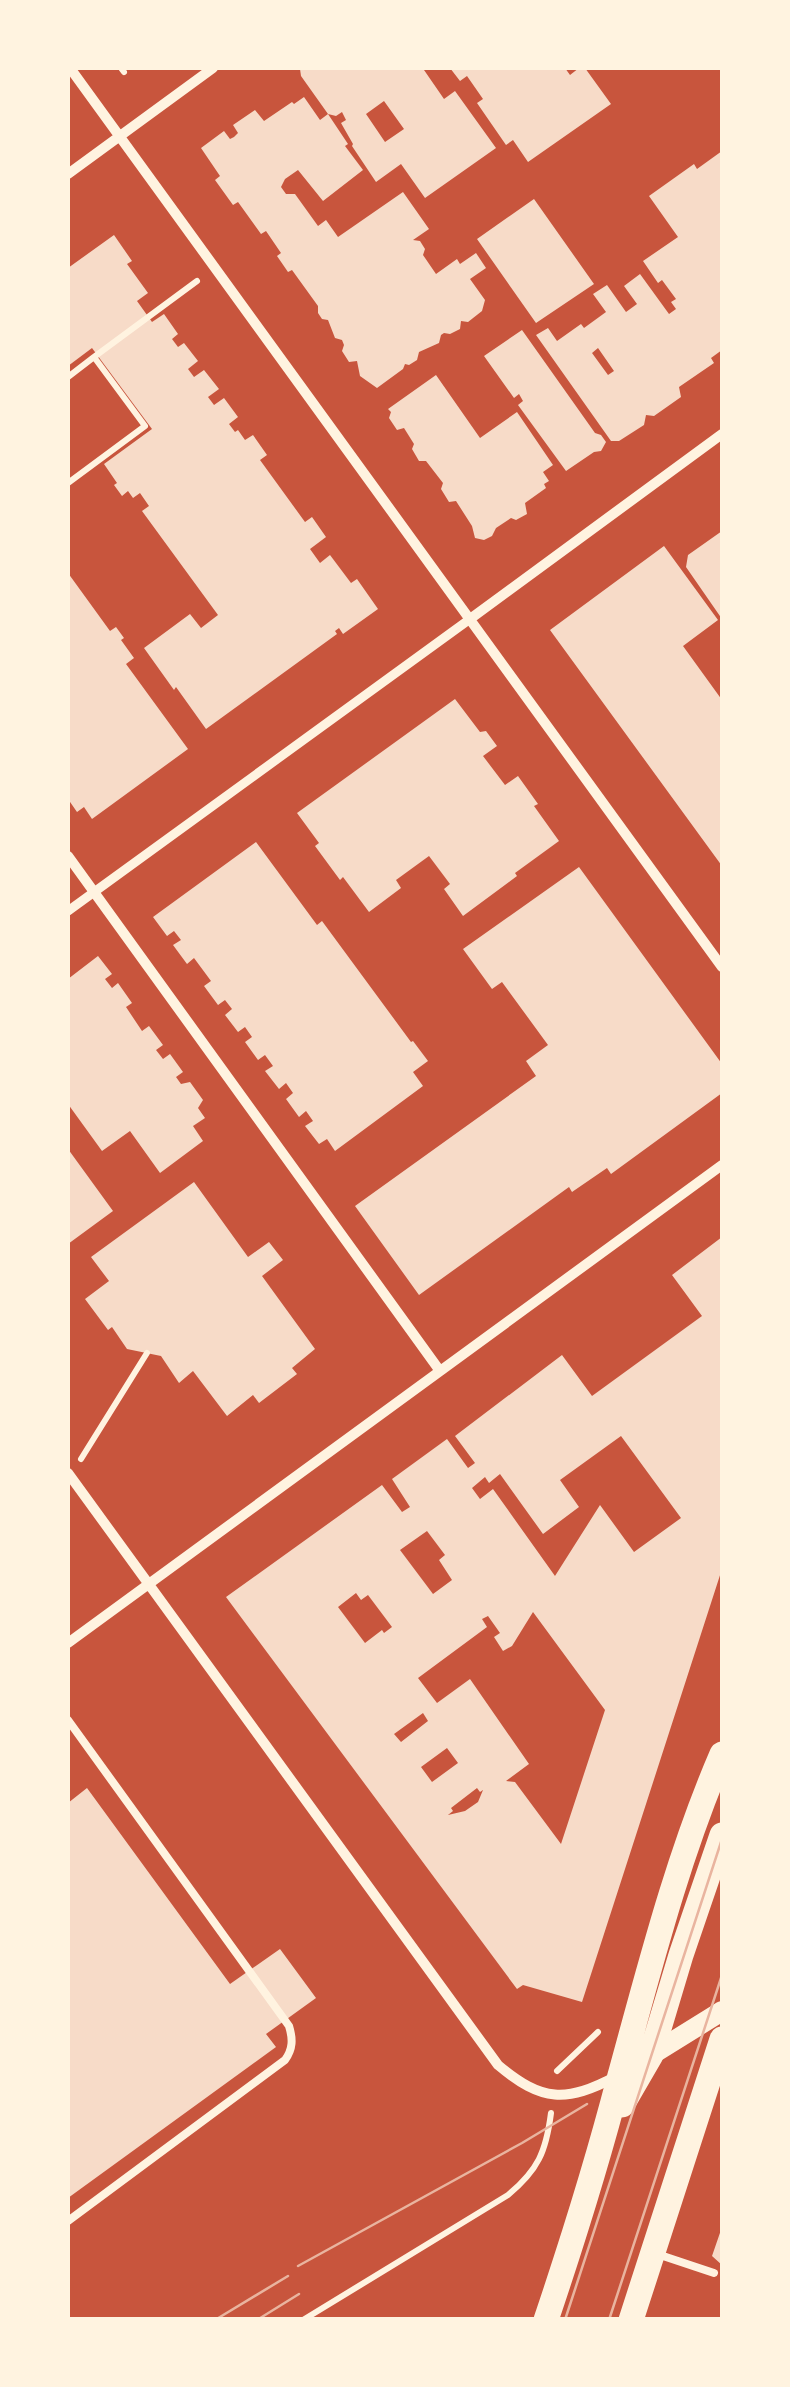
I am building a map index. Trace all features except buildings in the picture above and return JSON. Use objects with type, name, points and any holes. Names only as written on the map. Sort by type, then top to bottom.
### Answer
[{"type":"main road","points":[[549,2320],[603,2140],[646,1975],[722,1754]]},
{"type":"main road","points":[[603,2140],[650,2055],[722,1834]]},
{"type":"main road","points":[[621,2074],[722,2010]]},
{"type":"main road","points":[[631,2320],[722,2039]]},
{"type":"street","points":[[70,68],[722,967]]},
{"type":"street","points":[[68,174],[213,68]]},
{"type":"street","points":[[68,910],[722,434]]},
{"type":"street","points":[[68,856],[440,1371]]},
{"type":"street","points":[[68,1643],[722,1165]]},
{"type":"street","points":[[69,1475],[498,2064],[520,2082],[544,2094],[594,2088],[621,2074]]},
{"type":"lane","points":[[68,1720],[288,2026],[292,2043],[285,2060],[68,2221]]},
{"type":"lane","points":[[652,2252],[714,2273]]},
{"type":"path","points":[[68,377],[215,268]]},
{"type":"path","points":[[68,484],[145,426],[94,357]]},
{"type":"path","points":[[69,1475],[146,1353]]},
{"type":"path","points":[[303,2320],[508,2195],[527,2179],[540,2161],[557,2068],[602,2029]]},
{"type":"tram line","points":[[565,2320],[722,1839]]},
{"type":"tram line","points":[[609,2320],[722,1975]]},
{"type":"tram line","points":[[298,2266],[587,2104]]},
{"type":"tram line","points":[[215,2320],[288,2276]]},
{"type":"tram line","points":[[257,2320],[299,2294]]}]
